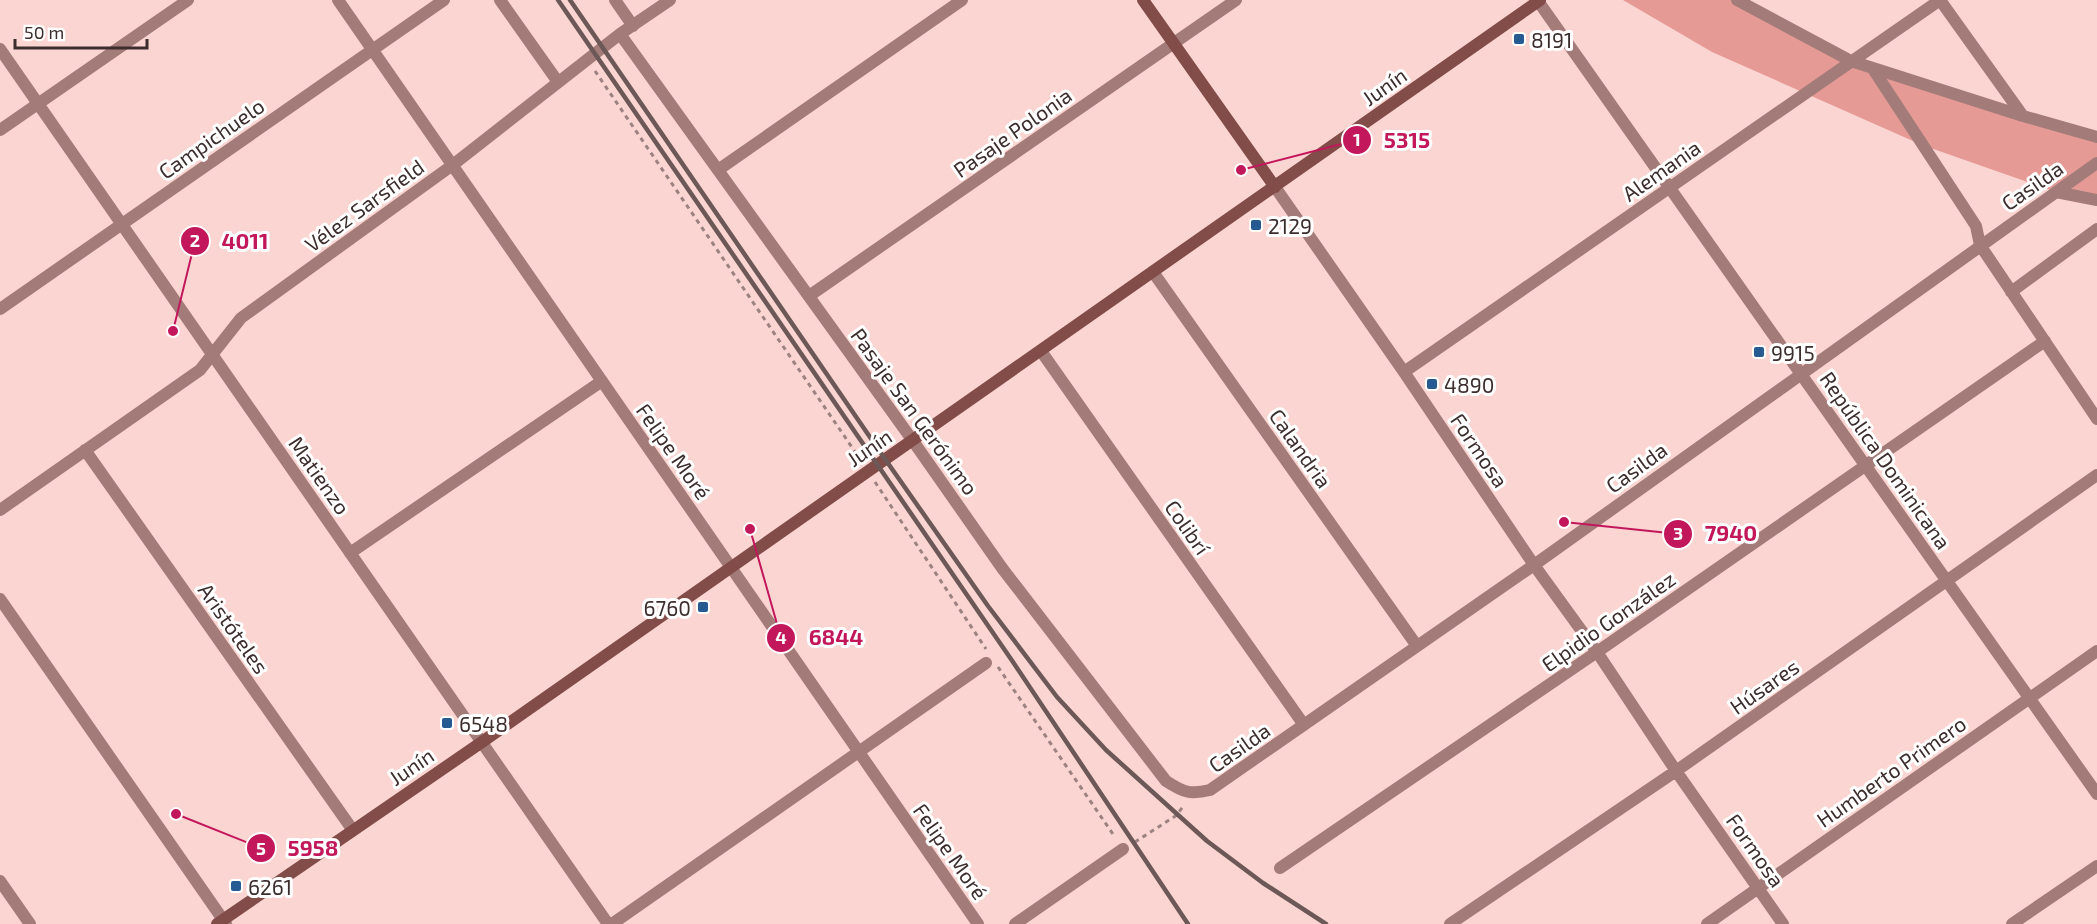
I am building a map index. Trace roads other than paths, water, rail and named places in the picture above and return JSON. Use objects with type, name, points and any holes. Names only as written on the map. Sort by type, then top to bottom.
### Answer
[{"type":"main road","name":"Formosa","points":[[1143,0],[1275,187]]},
{"type":"main road","name":"Junín","points":[[222,923],[352,829],[482,742],[730,566],[914,441],[1539,1]]},
{"type":"street","points":[[0,130],[188,0]]},
{"type":"street","name":"Felipe Moré","points":[[338,0],[454,164],[978,924]]},
{"type":"street","name":"Campichuelo","points":[[0,309],[444,0]]},
{"type":"street","points":[[500,0],[558,82]]},
{"type":"street","points":[[615,0],[633,26]]},
{"type":"street","name":"Vélez Sarsfield","points":[[0,510],[200,370],[241,318],[454,164],[620,34],[670,0]]},
{"type":"street","points":[[718,170],[962,0]]},
{"type":"street","name":"Pasaje Polonia","points":[[809,296],[1236,0]]},
{"type":"street","points":[[1737,0],[1851,61],[2097,137]]},
{"type":"street","points":[[1940,0],[2023,116]]},
{"type":"street","name":"Alemania","points":[[1404,372],[1940,0]]},
{"type":"street","name":"República Dominicana","points":[[1539,1],[2097,794]]},
{"type":"street","name":"Pasaje San Gerónimo","points":[[620,34],[914,441],[1002,568],[1166,781],[1193,794]]},
{"type":"street","name":"Matienzo","points":[[0,49],[610,924]]},
{"type":"street","points":[[1874,69],[1976,226],[1980,245],[2097,419]]},
{"type":"street","name":"Casilda","points":[[1193,794],[1210,790],[1534,565],[2097,163]]},
{"type":"street","name":"Formosa","points":[[1275,187],[1783,924]]},
{"type":"street","points":[[2056,192],[2097,200]]},
{"type":"street","points":[[2011,292],[2097,230]]},
{"type":"street","name":"Calandria","points":[[1154,272],[1417,646]]},
{"type":"street","name":"Elpidio González","points":[[1280,868],[1597,652],[2045,341]]},
{"type":"street","name":"Colibrí","points":[[1041,351],[1304,725]]},
{"type":"street","points":[[350,553],[602,381]]},
{"type":"street","name":"Aristóteles","points":[[85,450],[352,829]]},
{"type":"street","name":"Húsares","points":[[1450,924],[1676,771],[2097,475]]},
{"type":"street","points":[[0,599],[222,923]]},
{"type":"street","name":"Humberto Primero","points":[[1707,924],[2097,651]]},
{"type":"street","points":[[610,924],[990,661]]},
{"type":"street","points":[[1015,924],[1124,849]]},
{"type":"street","points":[[2012,924],[2097,866]]},
{"type":"street","points":[[0,881],[30,924]]},
{"type":"railway","points":[[558,0],[1013,662],[1188,924]]},
{"type":"railway","points":[[570,0],[885,459],[988,606],[1057,697],[1106,750],[1207,841],[1263,883],[1326,924]]},
{"type":"place","name":"8191","points":[[1519,39]]},
{"type":"place","name":"5315","points":[[1241,170]]},
{"type":"place","name":"2129","points":[[1256,225]]},
{"type":"place","name":"4011","points":[[173,331]]},
{"type":"place","name":"9915","points":[[1759,352]]},
{"type":"place","name":"4890","points":[[1432,384]]},
{"type":"place","name":"7940","points":[[1564,522]]},
{"type":"place","name":"6844","points":[[750,529]]},
{"type":"place","name":"6760","points":[[703,607]]},
{"type":"place","name":"6548","points":[[447,723]]},
{"type":"place","name":"5958","points":[[176,814]]},
{"type":"place","name":"6261","points":[[236,886]]}]
